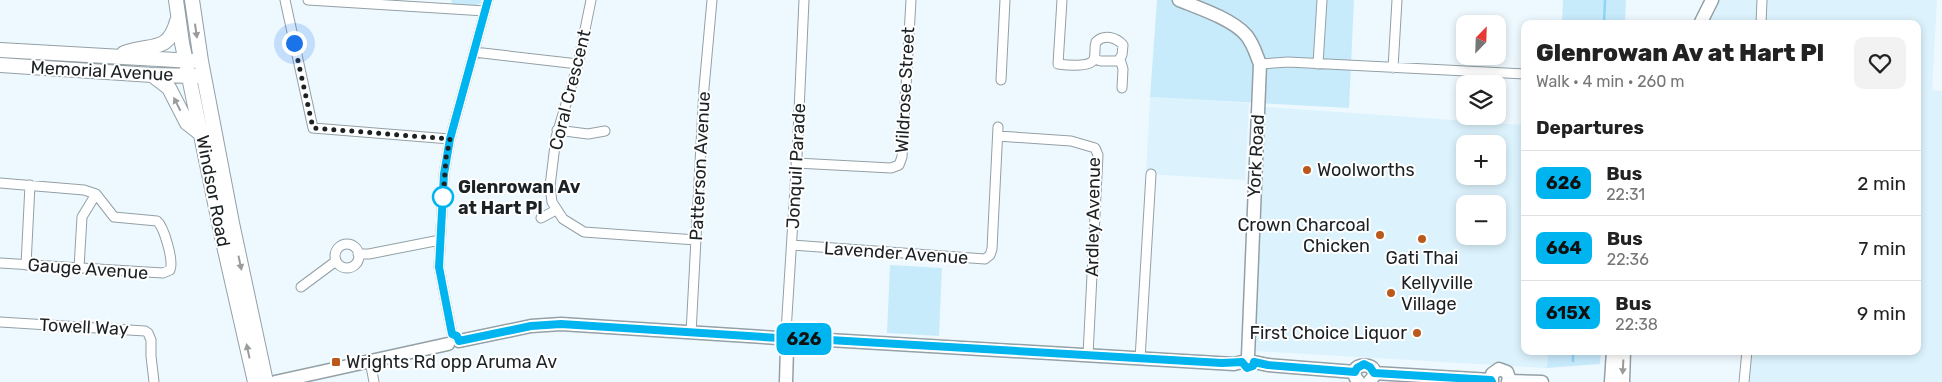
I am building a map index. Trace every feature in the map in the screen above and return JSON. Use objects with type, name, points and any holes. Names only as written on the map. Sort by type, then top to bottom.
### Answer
[{"type":"main road","name":"Windsor Road","points":[[176,0],[189,76],[222,237],[255,382]]},
{"type":"main road","name":"Windsor Road","points":[[192,0],[201,62],[232,224],[266,382]]},
{"type":"main road","points":[[113,56],[168,42],[173,34],[178,17]]},
{"type":"main road","name":"Memorial Avenue","points":[[0,50],[201,62]]},
{"type":"main road","name":"Memorial Avenue","points":[[0,65],[152,75],[204,76]]},
{"type":"main road","points":[[152,75],[169,88],[187,123],[201,134]]},
{"type":"street","points":[[285,0],[313,128],[450,139]]},
{"type":"street","points":[[308,0],[485,11]]},
{"type":"street","points":[[453,340],[440,272],[444,174],[450,139],[488,0]]},
{"type":"street","name":"Coral Crescent","points":[[556,210],[551,197],[550,186],[557,130],[578,64],[591,0]]},
{"type":"street","name":"Patterson Avenue","points":[[691,333],[704,98],[712,0]]},
{"type":"street","name":"Jonquil Parade","points":[[787,339],[804,0]]},
{"type":"street","name":"Wildrose Street","points":[[796,163],[891,168],[899,165],[902,157],[911,0]]},
{"type":"street","points":[[1001,80],[1005,0]]},
{"type":"street","points":[[1062,0],[1058,64],[1086,65],[1094,59],[1096,42],[1104,37],[1112,38],[1119,41],[1122,45],[1120,59],[1123,69],[1122,88]]},
{"type":"street","name":"York Road","points":[[1179,0],[1231,24],[1246,35],[1254,48],[1260,64],[1248,360]]},
{"type":"street","points":[[1318,64],[1322,0]]},
{"type":"street","points":[[1394,68],[1397,0]]},
{"type":"street","points":[[1693,20],[1702,0]]},
{"type":"street","points":[[1702,20],[1712,0]]},
{"type":"street","points":[[1761,20],[1762,0]]},
{"type":"street","points":[[474,52],[578,64]]},
{"type":"street","points":[[1094,59],[1115,62],[1120,59]]},
{"type":"street","points":[[1260,64],[1288,62],[1521,74]]},
{"type":"street","points":[[557,130],[588,134],[605,131]]},
{"type":"street","name":"Lavender Avenue","points":[[792,246],[985,259],[990,255],[992,249],[998,132]]},
{"type":"street","name":"Ardley Avenue","points":[[998,132],[1082,143],[1095,148],[1098,156],[1088,355]]},
{"type":"street","points":[[1140,358],[1151,174]]},
{"type":"street","points":[[0,183],[78,189],[96,194],[82,217],[79,268]]},
{"type":"street","points":[[26,265],[30,185]]},
{"type":"street","name":"Gauge Avenue","points":[[0,264],[168,272],[172,265],[162,226],[159,222],[152,219],[114,217],[96,194]]},
{"type":"street","points":[[541,218],[556,210],[569,224],[584,232],[696,240]]},
{"type":"street","points":[[358,254],[369,254],[440,240]]},
{"type":"street","points":[[345,244],[355,248],[358,254],[357,262],[352,267],[340,266],[336,260],[336,250],[345,244]]},
{"type":"street","points":[[301,287],[336,260]]},
{"type":"street","name":"Towell Way","points":[[0,322],[145,331],[151,340],[154,382]]},
{"type":"street","points":[[275,382],[453,340],[541,324],[1234,364],[1248,360],[1268,365],[1357,377],[1357,368],[1364,364],[1370,367],[1372,378],[1492,381],[1494,372],[1502,370],[1508,375],[1508,381],[1542,382]]},
{"type":"street","points":[[786,382],[787,339]]},
{"type":"street","points":[[1611,382],[1612,355]]},
{"type":"street","points":[[1622,382],[1624,355]]},
{"type":"street","points":[[1744,382],[1746,355]]},
{"type":"street","points":[[370,361],[374,382]]},
{"type":"shaded area","points":[[451,0],[481,0],[481,3],[474,6],[452,4]]},
{"type":"shaded area","points":[[1157,0],[1354,0],[1349,108],[1150,97]]},
{"type":"shaded area","points":[[1563,0],[1626,0],[1625,20],[1562,20]]},
{"type":"shaded area","points":[[1712,0],[1937,0],[1932,90],[1942,91],[1942,382],[1745,382],[1747,355],[1921,355],[1921,20],[1702,20]]},
{"type":"shaded area","points":[[1150,97],[1249,103],[1245,180],[1146,174]]},
{"type":"shaded area","name":"Kellyville Village","points":[[1265,107],[1456,120],[1456,125],[1521,125],[1521,355],[1548,355],[1547,368],[1254,351]]},
{"type":"shaded area","points":[[890,265],[942,268],[939,336],[887,333]]},
{"type":"shaded area","points":[[1548,355],[1601,355],[1600,364],[1547,368]]},
{"type":"waterway","points":[[1604,20],[1605,0]]},
{"type":"waterway","points":[[1573,355],[1573,361]]},
{"type":"bus line","name":"626","points":[[488,0],[450,139],[444,174],[439,267],[452,334],[457,336],[459,341],[541,324],[779,338],[783,332],[788,332],[795,338],[1234,364],[1242,362],[1247,368],[1253,366],[1254,362],[1268,365],[1355,372],[1359,366],[1364,364],[1372,368],[1374,373],[1491,380],[1492,382]]},
{"type":"place","name":"Woolworths","points":[[1307,170]]},
{"type":"place","name":"Glenrowan Av at Hart Pl","points":[[443,197]]},
{"type":"place","name":"Crown Charcoal Chicken","points":[[1380,235]]},
{"type":"place","name":"Gati Thai","points":[[1422,239]]},
{"type":"place","name":"Kellyville Village","points":[[1391,293]]},
{"type":"place","name":"First Choice Liquor","points":[[1417,333]]},
{"type":"place","name":"Wrights Rd opp Aruma Av","points":[[336,362]]},
{"type":"route","points":[[294,43],[313,128],[450,139],[444,174],[443,200],[443,197]]}]
